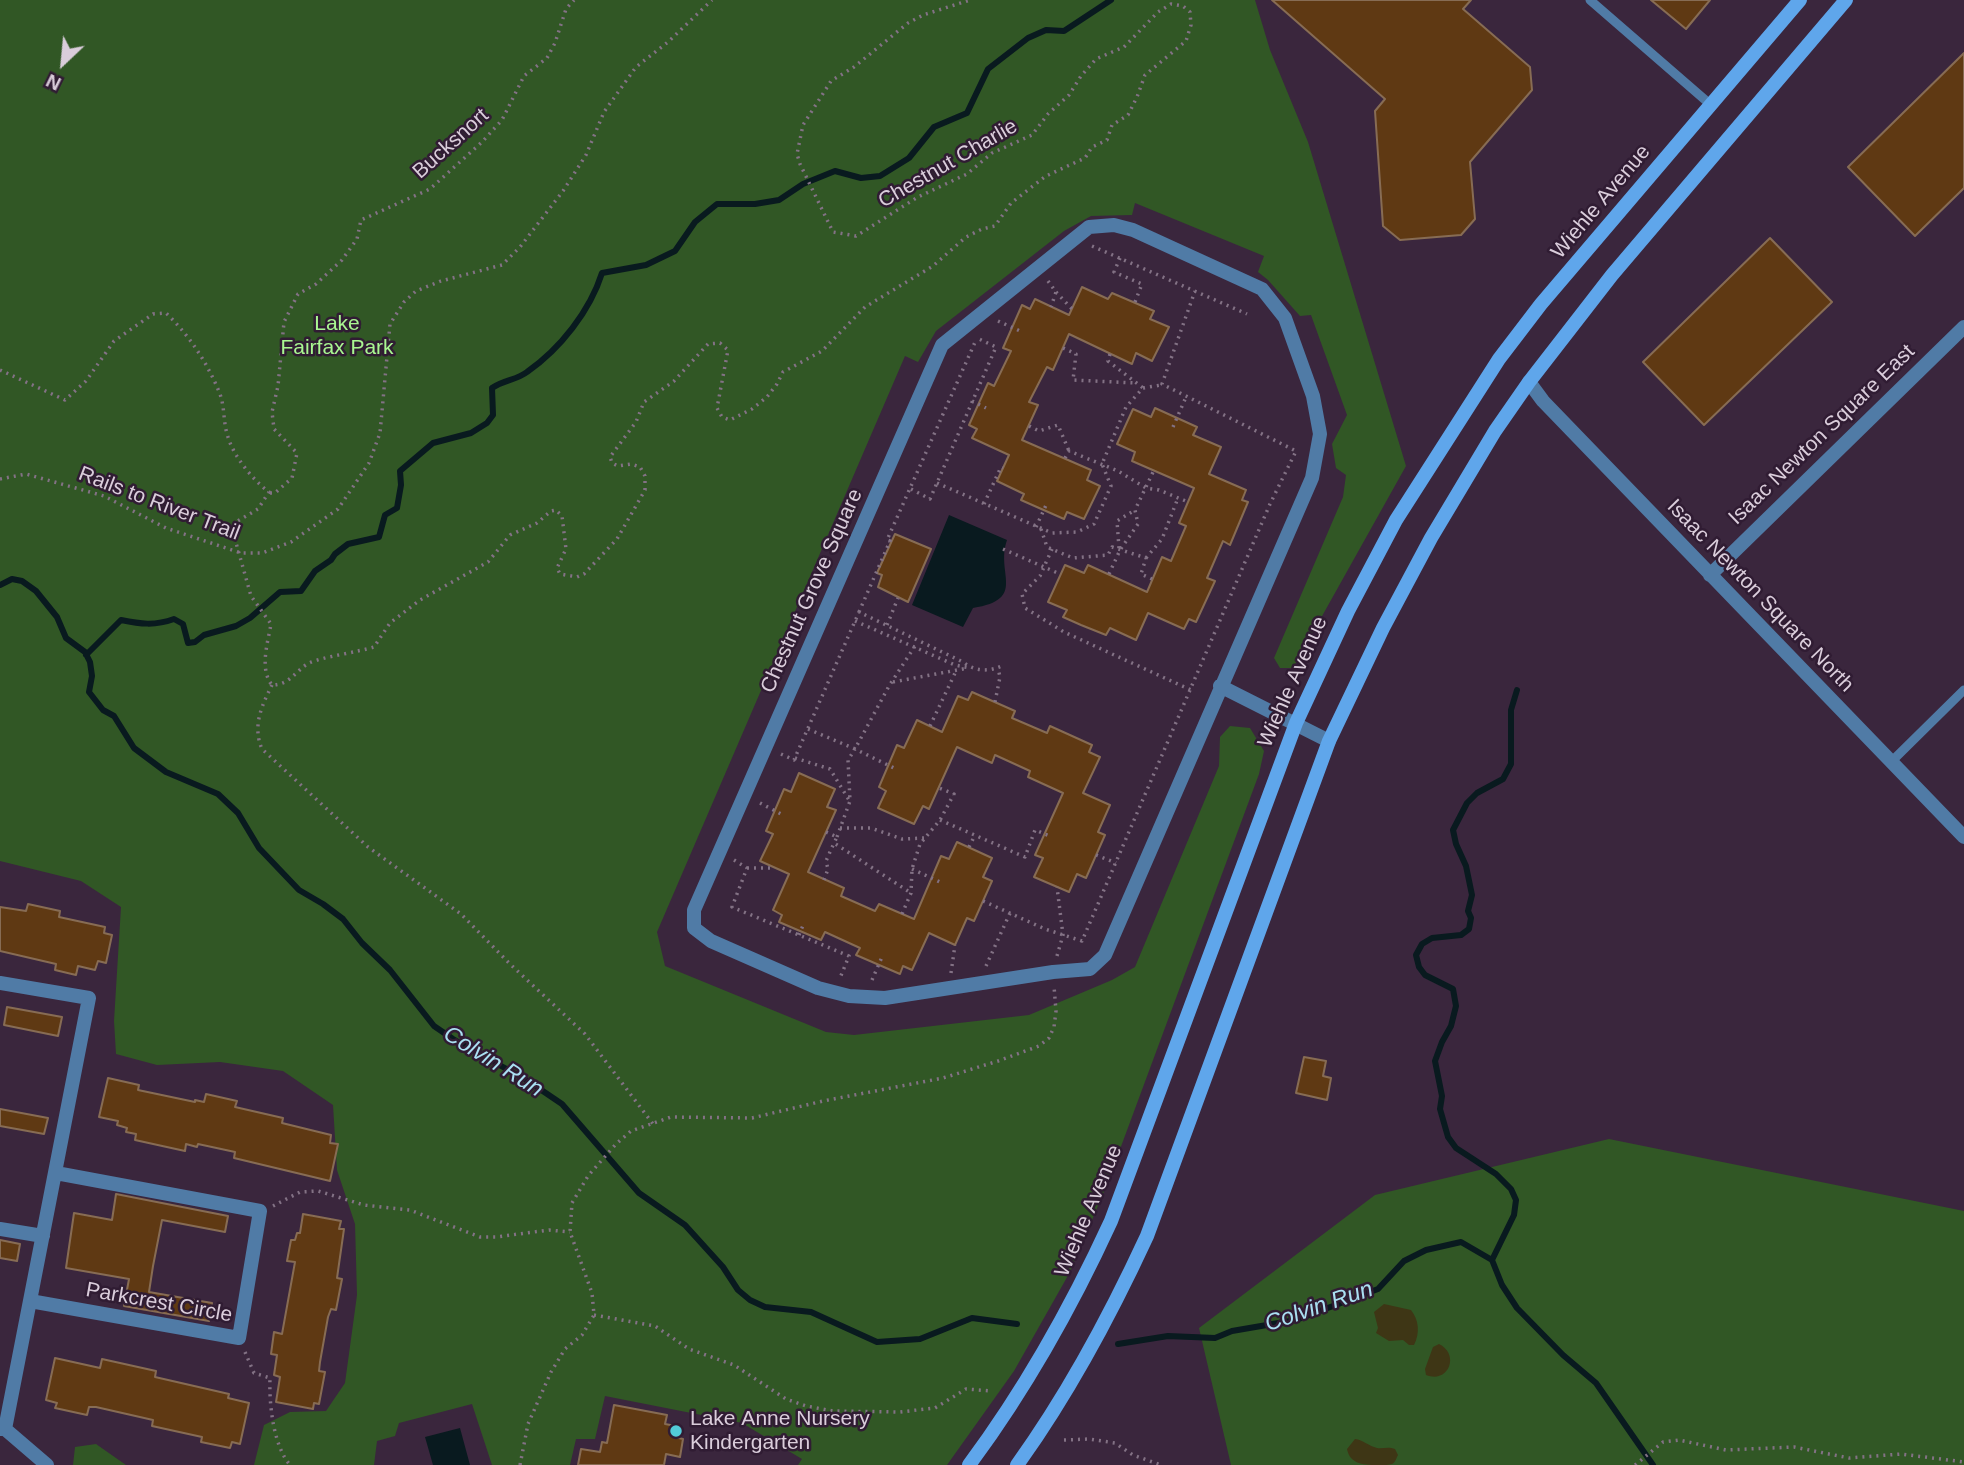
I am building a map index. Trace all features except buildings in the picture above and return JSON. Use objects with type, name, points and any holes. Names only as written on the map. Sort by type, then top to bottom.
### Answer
[{"type":"main road","name":"Wiehle Avenue","points":[[969,1465],[1005,1417],[1045,1353],[1079,1290],[1111,1220],[1296,723],[1348,611],[1396,520],[1499,359],[1541,304],[1800,0]]},
{"type":"main road","points":[[1017,1465],[1079,1371],[1147,1236],[1329,741],[1383,628],[1431,538],[1495,431],[1612,275],[1846,0]]},
{"type":"street","name":"Chestnut Grove Square","points":[[1114,225],[1133,230],[1262,289],[1285,318],[1313,396],[1320,434],[1312,478],[1220,686],[1105,955],[1090,969],[1053,972],[885,998],[849,996],[818,988],[711,941],[694,928],[694,910],[942,345],[1089,227],[1114,225]]},
{"type":"street","name":"Isaac Newton Square East","points":[[1710,575],[1964,327]]},
{"type":"street","name":"Isaac Newton Square North","points":[[1530,382],[1543,401],[1964,837]]},
{"type":"street","points":[[1220,686],[1329,741]]},
{"type":"street","points":[[0,983],[89,998],[56,1173],[2,1429],[47,1465]]},
{"type":"street","points":[[56,1173],[260,1211]]},
{"type":"street","name":"Parkcrest Circle","points":[[30,1301],[240,1338],[260,1211]]},
{"type":"street","points":[[0,1229],[43,1236]]},
{"type":"lane","points":[[1590,0],[1711,105]]},
{"type":"lane","points":[[1891,762],[1964,690]]},
{"type":"path","name":"Bucksnort","points":[[269,492],[275,493],[292,478],[297,453],[274,429],[272,412],[278,386],[282,330],[286,315],[298,294],[316,284],[342,260],[357,239],[361,220],[429,189],[482,142],[502,120],[524,76],[547,58],[566,9],[574,0]]},
{"type":"path","name":"Rails to River Trail","points":[[0,479],[26,474],[103,496],[166,528],[241,553],[262,553],[291,542],[338,509],[369,463],[380,433],[390,324],[404,302],[416,291],[440,281],[502,265],[520,247],[563,191],[586,155],[604,112],[636,67],[668,42],[712,0]]},
{"type":"path","name":"Chestnut Charlie","points":[[272,685],[282,685],[309,663],[374,647],[390,623],[420,600],[488,562],[510,535],[537,523],[551,511],[556,510],[562,516],[566,549],[557,568],[560,574],[577,577],[584,574],[617,539],[645,490],[645,476],[640,467],[631,464],[618,466],[612,463],[610,457],[635,422],[644,402],[674,381],[708,344],[720,343],[727,350],[717,408],[722,416],[730,421],[752,410],[767,397],[778,384],[783,372],[822,351],[865,307],[933,266],[966,237],[995,226],[1019,196],[1046,176],[1085,158],[1092,146],[1107,140],[1112,125],[1128,115],[1145,75],[1186,41],[1191,26],[1190,12],[1183,6],[1171,4],[1158,12],[1124,47],[1096,59],[1069,95],[1048,114],[1032,135],[992,153],[967,174],[918,197],[856,236],[833,232],[797,155],[803,125],[831,81],[908,23],[923,15],[970,0]]},
{"type":"path","points":[[1084,252],[1093,246],[1247,314]]},
{"type":"path","points":[[1120,258],[1114,272],[1142,284],[1135,303]]},
{"type":"path","points":[[1056,273],[1047,279],[1072,309]]},
{"type":"path","points":[[1162,384],[1195,291]]},
{"type":"path","points":[[1051,307],[1056,292]]},
{"type":"path","points":[[0,370],[65,400],[86,381],[114,341],[153,314],[166,313],[179,326],[194,346],[221,397],[228,438],[254,481],[269,492],[258,509],[236,522],[233,532],[251,596],[271,624],[265,668],[272,685],[260,708],[257,731],[262,748],[368,847],[461,914],[510,964],[586,1034],[653,1125]]},
{"type":"path","points":[[993,318],[1020,331]]},
{"type":"path","points":[[795,758],[981,327]]},
{"type":"path","points":[[910,489],[930,499],[996,347],[976,338]]},
{"type":"path","points":[[1063,348],[1076,354],[1073,380],[1136,383]]},
{"type":"path","points":[[1110,354],[1108,361],[1143,388]]},
{"type":"path","points":[[937,483],[1052,533],[1077,532],[1094,524],[1111,486],[1102,464],[1126,407],[1143,388],[1162,384],[1296,451],[1270,504],[1082,940],[1045,929],[983,901]]},
{"type":"path","points":[[1173,427],[1186,397]]},
{"type":"path","points":[[972,401],[986,408]]},
{"type":"path","points":[[1029,426],[1039,431],[1058,425],[1069,450],[1118,471],[1146,488],[1159,490],[1188,502]]},
{"type":"path","points":[[1065,458],[1069,450]]},
{"type":"path","points":[[984,504],[1001,467],[1003,468]]},
{"type":"path","points":[[1120,550],[1117,521],[1135,510],[1154,470]]},
{"type":"path","points":[[1152,579],[1141,574],[1146,558],[1162,539],[1178,498]]},
{"type":"path","points":[[1036,527],[1047,503]]},
{"type":"path","points":[[1109,575],[1120,550],[1138,524],[1135,510]]},
{"type":"path","points":[[1041,529],[1047,547],[1073,558],[1108,555],[1112,547],[1146,558]]},
{"type":"path","points":[[1003,549],[1060,574]]},
{"type":"path","points":[[1052,549],[1040,576],[1022,594],[1025,608],[1064,632],[1191,690]]},
{"type":"path","points":[[887,625],[898,598]]},
{"type":"path","points":[[859,612],[963,662],[970,668]]},
{"type":"path","points":[[855,621],[955,665],[990,671],[1004,665]]},
{"type":"path","points":[[824,880],[828,869],[826,861],[850,802],[848,761],[915,646]]},
{"type":"path","points":[[892,682],[970,668]]},
{"type":"path","points":[[995,702],[1000,677],[998,668]]},
{"type":"path","points":[[930,726],[957,670]]},
{"type":"path","points":[[808,729],[896,769]]},
{"type":"path","points":[[776,766],[781,753],[794,760],[795,758],[830,769],[850,802]]},
{"type":"path","points":[[902,914],[911,893],[912,869],[920,844],[940,820],[954,794],[939,788]]},
{"type":"path","points":[[759,803],[783,815]]},
{"type":"path","points":[[940,820],[1025,857],[1035,830],[1052,837]]},
{"type":"path","points":[[840,828],[871,828],[902,839],[925,838]]},
{"type":"path","points":[[826,832],[837,837]]},
{"type":"path","points":[[969,847],[975,835]]},
{"type":"path","points":[[834,843],[911,893]]},
{"type":"path","points":[[739,849],[733,861],[747,868],[775,868]]},
{"type":"path","points":[[1096,855],[1116,863]]},
{"type":"path","points":[[747,868],[732,907],[849,956],[837,985]]},
{"type":"path","points":[[912,869],[940,882]]},
{"type":"path","points":[[1057,887],[1063,934],[1055,961],[1065,960]]},
{"type":"path","points":[[994,969],[984,971],[1010,913]]},
{"type":"path","points":[[799,935],[804,923]]},
{"type":"path","points":[[955,945],[951,975],[962,974]]},
{"type":"path","points":[[870,986],[882,957]]},
{"type":"path","points":[[520,1465],[527,1424],[551,1372],[565,1349],[582,1335],[594,1315],[592,1293],[570,1232],[572,1203],[588,1176],[616,1144],[631,1132],[671,1118],[752,1118],[824,1101],[943,1079],[1039,1046],[1049,1038],[1054,1027],[1056,1011],[1053,972]]},
{"type":"path","points":[[260,1211],[285,1202],[300,1192],[318,1191],[363,1205],[410,1210],[480,1237],[549,1230],[570,1232]]},
{"type":"path","points":[[594,1315],[655,1325],[689,1349],[734,1365],[786,1399],[806,1406],[833,1411],[900,1412],[935,1408],[966,1389],[992,1391]]},
{"type":"path","points":[[240,1338],[254,1373],[270,1378],[269,1402],[279,1446],[290,1465]]},
{"type":"path","points":[[1064,1440],[1089,1439],[1115,1443],[1133,1455],[1161,1465]]},
{"type":"path","points":[[1635,1465],[1663,1442],[1691,1441],[1726,1450],[1794,1447],[1849,1458],[1901,1454],[1964,1462]]},
{"type":"green space","name":"Lake Fairfax Park","points":[[0,0],[1255,0],[1270,50],[1308,142],[1406,466],[1293,668],[1280,668],[1274,658],[1343,497],[1346,475],[1336,468],[1332,444],[1347,415],[1311,315],[1300,316],[1258,272],[1264,256],[1135,203],[1132,215],[1091,216],[1064,231],[936,331],[918,362],[905,356],[657,932],[665,966],[826,1032],[854,1035],[1029,1015],[1112,980],[1135,967],[1219,766],[1220,737],[1230,726],[1250,728],[1264,751],[1259,774],[1106,1187],[1070,1272],[1014,1371],[947,1465],[798,1465],[802,1459],[742,1423],[605,1396],[595,1439],[576,1439],[570,1465],[492,1465],[472,1404],[399,1423],[395,1436],[377,1441],[374,1465],[254,1465],[264,1425],[290,1412],[326,1411],[345,1383],[357,1295],[355,1224],[337,1170],[333,1105],[283,1071],[220,1062],[157,1065],[116,1054],[114,1021],[121,907],[81,881],[0,861]]},
{"type":"green space","points":[[1609,1139],[1964,1211],[1964,1465],[1231,1465],[1199,1328],[1375,1195]]},
{"type":"green space","points":[[96,1444],[126,1465],[73,1465],[75,1447]]},
{"type":"sand","points":[[1384,1304],[1411,1310],[1418,1327],[1414,1345],[1403,1340],[1389,1341],[1376,1333],[1378,1328],[1374,1312]]},
{"type":"sand","points":[[1439,1344],[1449,1354],[1449,1367],[1441,1375],[1426,1375],[1425,1369],[1433,1347]]},
{"type":"sand","points":[[1355,1439],[1377,1448],[1395,1449],[1398,1455],[1391,1464],[1359,1463],[1351,1458],[1347,1449]]},
{"type":"shaded area","points":[[949,515],[1007,540],[1004,552],[1005,591],[990,604],[973,608],[963,627],[912,605]]},
{"type":"shaded area","points":[[460,1428],[470,1465],[433,1465],[425,1437]]},
{"type":"waterway","points":[[86,655],[121,620],[148,624],[174,619],[183,624],[188,643],[195,642],[204,635],[236,626],[250,618],[280,592],[301,591],[315,571],[348,544],[379,537],[385,515],[397,508],[401,485],[400,471],[433,443],[471,433],[487,423],[493,415],[492,388],[523,375],[562,341],[582,315],[602,273],[646,265],[675,251],[695,222],[717,204],[755,204],[779,200],[803,184],[835,171],[861,178],[880,176],[909,158],[934,127],[967,113],[988,69],[1028,38],[1046,30],[1064,31],[1111,0]]},
{"type":"waterway","name":"Colvin Run","points":[[0,585],[12,579],[22,581],[36,591],[57,617],[66,638],[85,652],[92,676],[89,692],[103,710],[114,716],[134,748],[166,772],[218,794],[238,813],[259,848],[299,890],[343,919],[362,943],[390,970],[434,1026],[562,1104],[639,1193],[685,1225],[723,1267],[738,1290],[750,1300],[765,1307],[811,1312],[877,1342],[920,1339],[972,1318],[1017,1324]]},
{"type":"waterway","points":[[1492,1260],[1514,1215],[1516,1200],[1511,1189],[1496,1174],[1456,1148],[1448,1137],[1440,1109],[1442,1096],[1435,1061],[1451,1026],[1456,1006],[1453,989],[1425,975],[1419,967],[1416,955],[1422,944],[1432,938],[1461,935],[1469,929],[1471,918],[1468,911],[1472,895],[1466,866],[1453,830],[1467,803],[1477,793],[1503,779],[1511,764],[1511,710],[1517,690]]},
{"type":"waterway","name":"Colvin Run","points":[[1118,1344],[1168,1336],[1215,1338],[1232,1331],[1296,1320],[1378,1289],[1404,1261],[1426,1250],[1461,1242],[1492,1260],[1502,1285],[1517,1308],[1563,1355],[1596,1383],[1653,1465]]},
{"type":"place","name":"Lake Anne Nursery Kindergarten","points":[[676,1431]]}]
